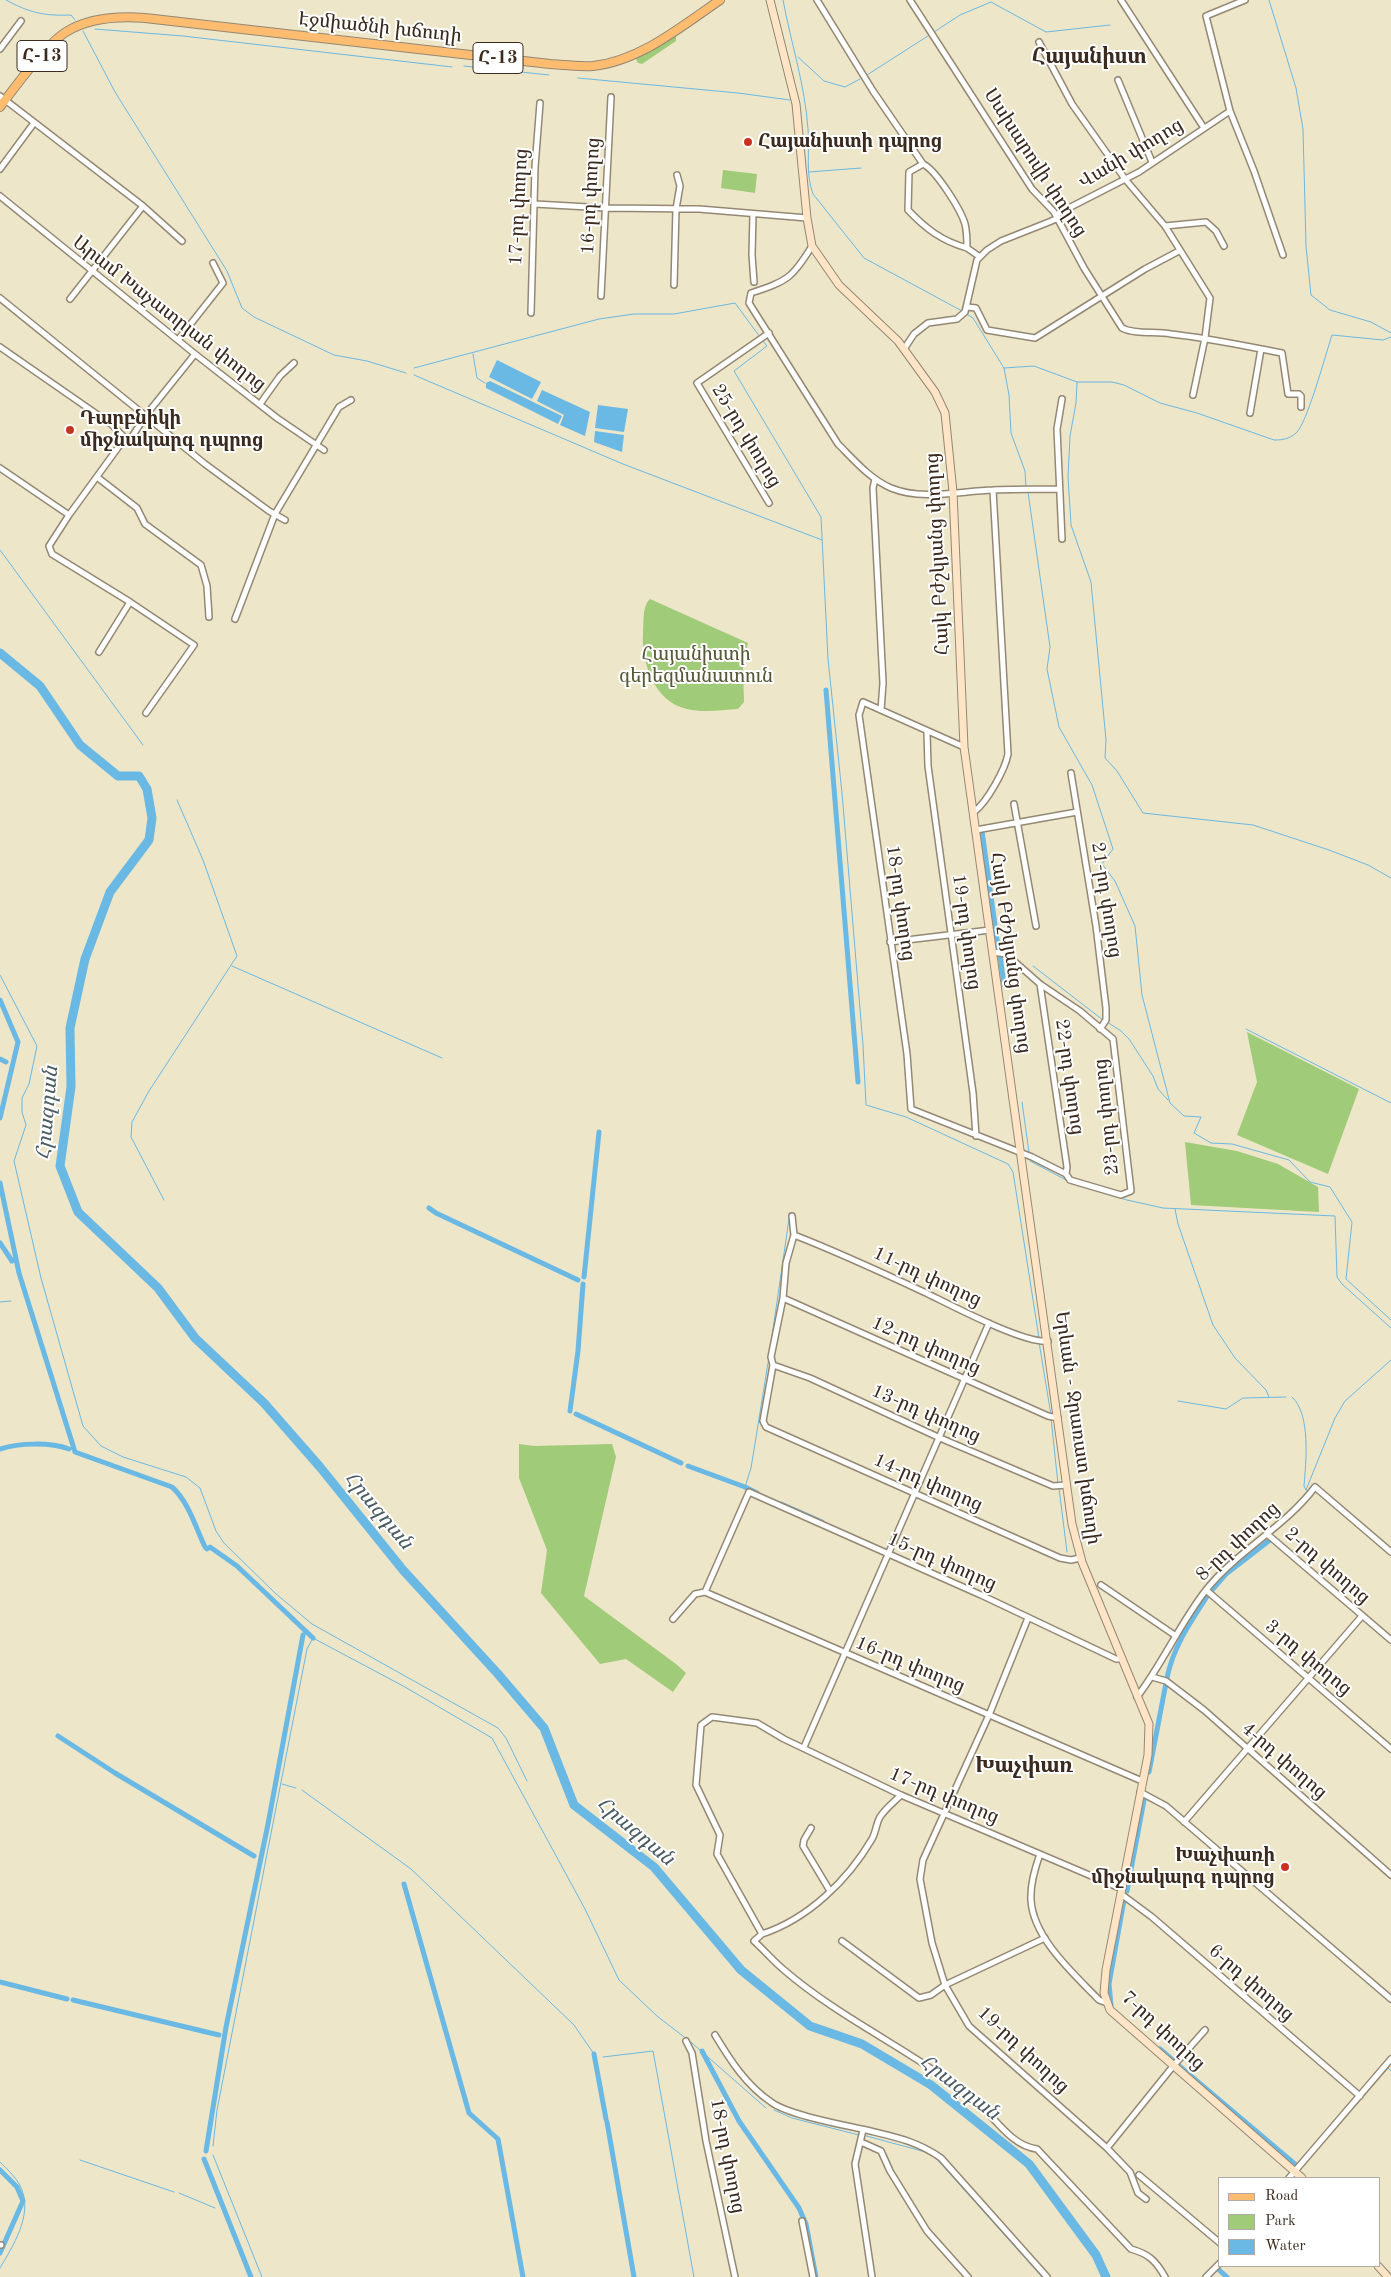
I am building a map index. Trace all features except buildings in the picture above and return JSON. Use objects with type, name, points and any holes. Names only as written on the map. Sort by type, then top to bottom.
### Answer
[{"type":"main road","name":"Էջմիածնի խճուղի","points":[[3,98],[66,31],[100,20],[127,17],[550,64],[592,66],[627,58],[720,0]]},
{"type":"main road","name":"Հայկ Բժշկյանց փողոց","points":[[770,0],[796,104],[807,218],[812,246],[839,285],[904,349],[935,392],[945,413],[953,492],[964,747],[1022,1155]]},
{"type":"main road","name":"Հ-13","points":[[0,107],[3,98]]},
{"type":"main road","name":"Երևան - Ջրառատ խճուղի","points":[[1022,1155],[1072,1524],[1080,1558],[1137,1697]]},
{"type":"main road","name":"7-րդ փողոց","points":[[1137,1697],[1149,1724],[1150,1736],[1106,1970],[1104,1993],[1107,2003],[1110,2010],[1296,2171]]},
{"type":"main road","points":[[1296,2171],[1301,2177]]},
{"type":"main road","points":[[1379,2267],[1388,2277]]},
{"type":"street","points":[[817,0],[874,91],[923,164],[931,169],[960,214],[964,224],[968,248]]},
{"type":"street","name":"Սախարովի փողոց","points":[[910,0],[1012,160],[1032,189],[1054,212],[1056,219],[1122,328],[1128,331],[1160,332],[1205,338],[1282,353],[1288,394],[1299,394],[1301,396],[1301,408]]},
{"type":"street","points":[[1121,0],[1204,128]]},
{"type":"street","points":[[1245,0],[1206,16],[1230,111],[1254,171],[1283,255]]},
{"type":"street","points":[[0,49],[21,22]]},
{"type":"street","points":[[1039,42],[1072,104],[1125,179],[1164,226],[1210,298],[1205,338],[1193,395]]},
{"type":"street","points":[[1118,80],[1152,162]]},
{"type":"street","name":"16-րդ փողոց","points":[[601,296],[611,97]]},
{"type":"street","points":[[3,98],[143,206],[182,241]]},
{"type":"street","name":"17-րդ փողոց","points":[[531,313],[531,266],[535,204],[534,167],[540,103]]},
{"type":"street","name":"Վանի փողոց","points":[[980,257],[1001,241],[1056,219],[1060,213],[1125,179],[1230,111]]},
{"type":"street","points":[[0,169],[34,123]]},
{"type":"street","points":[[904,349],[914,334],[928,324],[957,319],[961,316],[967,307],[977,260],[980,257],[968,248],[942,240],[908,210],[910,172],[923,164]]},
{"type":"street","points":[[674,285],[676,209],[680,186],[677,175]]},
{"type":"street","name":"Արամ Խաչատրյան փողոց","points":[[0,196],[195,354],[324,450]]},
{"type":"street","points":[[535,204],[606,208],[699,208],[807,218]]},
{"type":"street","points":[[70,299],[143,206]]},
{"type":"street","points":[[753,214],[752,255],[754,282]]},
{"type":"street","points":[[1164,226],[1206,222],[1216,231],[1224,246]]},
{"type":"street","points":[[812,246],[797,271],[749,296],[749,303],[838,444],[875,479],[890,488],[916,495],[993,490],[1059,489]]},
{"type":"street","points":[[967,307],[976,308],[987,330],[1031,339],[1035,338],[1145,269],[1179,251]]},
{"type":"street","points":[[178,340],[223,284],[213,263]]},
{"type":"street","points":[[0,298],[205,464],[286,520]]},
{"type":"street","name":"25-րդ փողոց","points":[[769,333],[697,383],[769,503]]},
{"type":"street","points":[[0,347],[111,424],[128,443],[146,415],[195,354]]},
{"type":"street","points":[[1250,413],[1260,349]]},
{"type":"street","points":[[260,404],[280,376],[294,363]]},
{"type":"street","points":[[235,619],[275,514],[339,407],[351,400]]},
{"type":"street","points":[[1062,400],[1057,429],[1062,538]]},
{"type":"street","points":[[125,438],[49,546],[52,554],[130,602],[194,645],[146,713]]},
{"type":"street","points":[[0,468],[69,515]]},
{"type":"street","points":[[97,477],[137,508],[145,524],[201,565],[207,586],[209,616]]},
{"type":"street","points":[[875,479],[873,488],[883,683],[881,710],[964,747]]},
{"type":"street","points":[[974,812],[982,806],[1006,763],[1008,754],[993,490]]},
{"type":"street","points":[[99,652],[130,602]]},
{"type":"street","name":"18-րդ փողոց","points":[[881,710],[862,702],[859,715],[907,1054],[911,1109],[976,1136]]},
{"type":"street","name":"19-րդ փողոց","points":[[927,732],[928,766],[973,1093],[976,1136]]},
{"type":"street","name":"21-րդ փողոց","points":[[1071,774],[1096,926],[1106,1020],[1100,1029]]},
{"type":"street","points":[[1014,804],[1036,926]]},
{"type":"street","points":[[976,830],[1077,812]]},
{"type":"street","points":[[890,942],[990,930]]},
{"type":"street","points":[[994,952],[1006,954],[1040,984],[1080,1011],[1100,1029]]},
{"type":"street","name":"22-րդ փողոց","points":[[1040,984],[1067,1167],[1066,1174]]},
{"type":"street","name":"23-րդ փողոց","points":[[1066,1174],[1070,1180],[1121,1195],[1131,1191],[1114,1040],[1100,1029]]},
{"type":"street","points":[[976,1136],[1022,1155],[1032,1157],[1066,1174]]},
{"type":"street","points":[[773,1365],[771,1357],[783,1298],[786,1264],[794,1235],[792,1216]]},
{"type":"street","name":"11-րդ փողոց","points":[[794,1235],[837,1252],[990,1323],[1036,1342],[1046,1341]]},
{"type":"street","name":"12-րդ փողոց","points":[[783,1298],[966,1381],[1048,1416],[1057,1417]]},
{"type":"street","points":[[804,1747],[990,1323]]},
{"type":"street","name":"14-րդ փողոց","points":[[773,1365],[763,1421],[766,1427],[1060,1558],[1071,1560],[1080,1558]]},
{"type":"street","name":"13-րդ փողոց","points":[[773,1365],[810,1378],[940,1438],[1053,1486],[1067,1485]]},
{"type":"street","name":"8-րդ փողոց","points":[[1137,1697],[1152,1677],[1206,1590],[1225,1570],[1296,1510],[1314,1487],[1391,1552]]},
{"type":"street","name":"15-րդ փողոց","points":[[705,1592],[749,1492],[889,1556],[982,1595],[1116,1659],[1122,1659]]},
{"type":"street","name":"2-րդ փողոց","points":[[1267,1534],[1391,1640]]},
{"type":"street","points":[[1101,1585],[1176,1636]]},
{"type":"street","name":"3-րդ փողոց","points":[[1206,1590],[1391,1749]]},
{"type":"street","points":[[673,1619],[695,1594],[705,1592]]},
{"type":"street","name":"16-րդ փողոց","points":[[705,1592],[1142,1781]]},
{"type":"street","points":[[1184,1822],[1362,1616]]},
{"type":"street","name":"19-րդ փողոց","points":[[1028,1618],[989,1715],[923,1860],[920,1879],[932,1943],[945,1985],[969,2026],[1107,2148],[1130,2172],[1138,2193],[1146,2199]]},
{"type":"street","name":"4-րդ փողոց","points":[[1152,1677],[1166,1680],[1178,1689],[1391,1875]]},
{"type":"street","name":"17-րդ փողոց","points":[[762,1934],[718,1854],[720,1835],[696,1785],[702,1725],[712,1717],[757,1723],[784,1739],[901,1795],[945,1812],[1121,1892]]},
{"type":"street","points":[[1140,1792],[1166,1806],[1391,1999]]},
{"type":"street","points":[[901,1795],[880,1817],[874,1837],[849,1873],[830,1892],[781,1928],[762,1934],[754,1940],[784,1970],[845,2014],[953,2082],[977,2101],[1019,2144],[1037,2149],[1131,2249],[1144,2252],[1156,2261],[1165,2277]]},
{"type":"street","points":[[811,1828],[804,1840],[803,1846],[830,1892]]},
{"type":"street","points":[[1040,1854],[1032,1884],[1030,1901],[1037,1925],[1058,1958],[1099,2000],[1107,2003]]},
{"type":"street","name":"6-րդ փողոց","points":[[1121,1892],[1360,2096]]},
{"type":"street","points":[[842,1941],[919,1998],[931,1995],[945,1985],[1045,1938]]},
{"type":"street","points":[[1107,2148],[1205,2030]]},
{"type":"street","points":[[715,2035],[734,2067],[771,2103],[810,2117],[890,2135],[925,2147],[941,2158],[1047,2277]]},
{"type":"street","name":"18-րդ փողոց","points":[[686,2042],[692,2054],[706,2141],[735,2277]]},
{"type":"street","points":[[1290,2177],[1391,2058]]},
{"type":"street","points":[[863,2130],[855,2164],[872,2277]]},
{"type":"street","points":[[861,2142],[881,2151],[890,2172],[927,2232],[968,2277]]},
{"type":"street","points":[[1139,2175],[1218,2241]]},
{"type":"street","points":[[802,2221],[814,2277]]},
{"type":"street","points":[[1206,2277],[1218,2265]]},
{"type":"green space","points":[[676,34],[676,41],[642,64],[638,63],[636,59]]},
{"type":"green space","points":[[723,170],[757,174],[755,193],[721,188]]},
{"type":"green space","name":"Հայանիստի գերեզմանատուն","points":[[650,599],[748,643],[743,668],[744,702],[738,709],[706,711],[687,709],[676,705],[658,689],[647,668],[644,656],[644,619],[647,602]]},
{"type":"green space","points":[[1247,1032],[1359,1089],[1328,1174],[1237,1135],[1257,1082]]},
{"type":"green space","points":[[1185,1142],[1237,1151],[1278,1164],[1318,1187],[1319,1212],[1191,1205]]},
{"type":"green space","points":[[519,1444],[534,1446],[612,1444],[616,1457],[584,1596],[686,1673],[673,1692],[626,1659],[600,1664],[541,1593],[547,1550],[519,1478]]},
{"type":"water","points":[[497,360],[541,382],[532,399],[489,377]]},
{"type":"water","points":[[490,381],[562,416],[558,424],[486,388],[486,383]]},
{"type":"water","points":[[542,390],[590,412],[585,436],[560,425],[564,415],[537,401]]},
{"type":"water","points":[[598,405],[628,409],[624,432],[595,428]]},
{"type":"water","points":[[595,431],[624,435],[622,452],[594,442]]},
{"type":"waterway","points":[[6,0],[37,13],[71,15],[75,20]]},
{"type":"waterway","points":[[783,0],[804,96],[808,129],[808,170],[813,194],[864,258],[962,311]]},
{"type":"waterway","points":[[1269,0],[1296,88],[1303,129],[1306,246],[1311,295],[1330,310],[1371,322],[1391,333]]},
{"type":"waterway","points":[[934,32],[960,15],[991,2],[1046,32],[1110,25]]},
{"type":"waterway","points":[[95,29],[183,36],[452,67]]},
{"type":"waterway","points":[[83,31],[115,92],[227,271],[242,308],[254,317],[334,355],[367,361],[406,373]]},
{"type":"waterway","points":[[867,75],[931,34]]},
{"type":"waterway","points":[[798,57],[824,81],[845,87],[860,79]]},
{"type":"waterway","points":[[464,66],[549,75]]},
{"type":"waterway","points":[[578,78],[738,93],[790,100]]},
{"type":"waterway","points":[[809,172],[861,168]]},
{"type":"waterway","points":[[414,368],[599,319],[634,314],[674,314],[735,303],[760,337]]},
{"type":"waterway","points":[[965,313],[973,318],[1004,368],[1009,395],[1011,433],[1025,471],[1026,488]]},
{"type":"waterway","points":[[1004,368],[1034,366],[1077,382],[1112,382],[1124,385],[1160,403],[1197,413],[1274,440],[1280,440],[1293,435],[1300,427],[1311,403],[1332,335],[1383,340],[1391,337]]},
{"type":"waterway","points":[[762,340],[767,346],[734,371],[821,517],[828,659],[842,793],[863,1045],[866,1105],[906,1117],[1008,1164],[1013,1172],[1039,1338]]},
{"type":"waterway","points":[[473,354],[477,378],[485,383]]},
{"type":"waterway","points":[[414,375],[623,464],[822,540]]},
{"type":"waterway","points":[[1077,382],[1076,403],[1070,436],[1068,477],[1071,525],[1091,582],[1106,740],[1105,758],[1117,771],[1143,813],[1253,825],[1329,850],[1368,865],[1391,878]]},
{"type":"waterway","points":[[1028,492],[1050,647],[1047,669],[1059,727],[1092,785],[1113,849],[1102,864],[1115,881],[1135,926],[1142,995],[1170,1103],[1184,1116],[1201,1117],[1194,1133],[1211,1143],[1232,1144],[1289,1160],[1310,1182],[1330,1187],[1352,1222],[1346,1279],[1391,1320]]},
{"type":"waterway","points":[[0,550],[143,745]]},
{"type":"waterway","name":"Հրազդան","points":[[0,653],[40,686],[80,745],[118,776],[139,776],[147,789],[152,818],[149,840],[110,892],[85,959],[70,1028],[71,1087],[60,1166],[78,1212],[158,1288],[195,1338],[264,1403],[320,1467],[403,1570],[498,1674],[544,1728],[574,1805],[654,1867],[741,1970],[810,2026],[862,2044],[931,2085],[1029,2164],[1096,2255],[1106,2277]]},
{"type":"waterway","points":[[826,690],[858,1082]]},
{"type":"waterway","points":[[164,1200],[131,1137],[132,1122],[149,1091],[237,956],[203,860],[177,800]]},
{"type":"waterway","points":[[982,831],[998,947]]},
{"type":"waterway","points":[[1000,955],[1004,985]]},
{"type":"waterway","points":[[232,966],[442,1058]]},
{"type":"waterway","points":[[1033,966],[1103,1020]]},
{"type":"waterway","points":[[0,975],[37,1046],[29,1084],[22,1098],[22,1112],[26,1125],[14,1161],[41,1278],[83,1426],[101,1446],[123,1457],[186,1477],[200,1488],[216,1531],[224,1543],[275,1593],[312,1624],[498,1728],[506,1738],[527,1781]]},
{"type":"waterway","points":[[0,1000],[18,1042],[0,1118]]},
{"type":"waterway","points":[[1107,1022],[1129,1039],[1153,1076],[1158,1089],[1168,1100]]},
{"type":"waterway","points":[[1246,1029],[1391,1103]]},
{"type":"waterway","points":[[0,1059],[6,1062]]},
{"type":"waterway","points":[[1022,1102],[1029,1152]]},
{"type":"waterway","points":[[584,1277],[599,1132]]},
{"type":"waterway","points":[[1030,1161],[1068,1181]]},
{"type":"waterway","points":[[0,1183],[19,1273],[75,1452],[172,1487],[187,1507],[205,1547],[207,1549],[210,1547],[237,1566],[313,1638]]},
{"type":"waterway","points":[[1074,1184],[1127,1200],[1163,1208],[1335,1216],[1337,1277],[1342,1284],[1391,1328]]},
{"type":"waterway","points":[[429,1208],[578,1280]]},
{"type":"waterway","points":[[1175,1209],[1178,1224],[1213,1325],[1235,1358],[1266,1390],[1269,1397]]},
{"type":"waterway","points":[[771,1343],[789,1219]]},
{"type":"waterway","points":[[0,1243],[12,1261]]},
{"type":"waterway","points":[[570,1411],[578,1351],[583,1284]]},
{"type":"waterway","points":[[0,1302],[11,1301]]},
{"type":"waterway","points":[[1039,1342],[1051,1415]]},
{"type":"waterway","points":[[745,1487],[751,1468],[769,1357]]},
{"type":"waterway","points":[[1306,1490],[1335,1418],[1345,1401],[1391,1360]]},
{"type":"waterway","points":[[1178,1401],[1226,1409],[1243,1398],[1286,1397]]},
{"type":"waterway","points":[[1292,1397],[1298,1405],[1305,1426],[1304,1486],[1306,1490]]},
{"type":"waterway","points":[[576,1414],[681,1463]]},
{"type":"waterway","points":[[1051,1418],[1058,1484]]},
{"type":"waterway","points":[[0,1449],[16,1445],[34,1444],[53,1445],[69,1449]]},
{"type":"waterway","points":[[688,1466],[757,1493]]},
{"type":"waterway","points":[[1059,1488],[1067,1552]]},
{"type":"waterway","points":[[781,1504],[822,1522]]},
{"type":"waterway","points":[[1212,1590],[1226,1574],[1270,1540]]},
{"type":"waterway","points":[[1167,1678],[1178,1645],[1208,1595]]},
{"type":"waterway","points":[[206,2151],[226,2027],[268,1824],[303,1635]]},
{"type":"waterway","points":[[213,2146],[217,2110],[307,1649],[313,1638],[405,1687],[492,1738],[585,1909],[619,1980],[657,2016],[692,2043],[766,2108]]},
{"type":"waterway","points":[[1149,1772],[1166,1683]]},
{"type":"waterway","points":[[58,1736],[115,1773],[254,1856]]},
{"type":"waterway","points":[[282,1784],[296,1788]]},
{"type":"waterway","points":[[302,1790],[411,1869],[574,2025],[594,2054]]},
{"type":"waterway","points":[[1127,1891],[1144,1800]]},
{"type":"waterway","points":[[404,1884],[469,2113],[498,2139],[523,2277]]},
{"type":"waterway","points":[[1111,2005],[1109,1984],[1124,1900]]},
{"type":"waterway","points":[[0,1982],[67,1999]]},
{"type":"waterway","points":[[73,2000],[219,2035]]},
{"type":"waterway","points":[[1160,2049],[1175,2062]]},
{"type":"waterway","points":[[603,2057],[653,2051],[694,2277]]},
{"type":"waterway","points":[[702,2051],[739,2121],[799,2208],[806,2224],[816,2277]]},
{"type":"waterway","points":[[594,2054],[606,2119]]},
{"type":"waterway","points":[[1178,2065],[1296,2165]]},
{"type":"waterway","points":[[1388,2068],[1391,2071]]},
{"type":"waterway","points":[[774,2110],[792,2118],[859,2135]]},
{"type":"waterway","points":[[607,2122],[634,2277]]},
{"type":"waterway","points":[[863,2135],[929,2153]]},
{"type":"waterway","points":[[213,2155],[262,2277]]},
{"type":"waterway","points":[[934,2156],[1042,2277]]},
{"type":"waterway","points":[[204,2159],[251,2277]]},
{"type":"waterway","points":[[80,2160],[174,2192]]},
{"type":"waterway","points":[[0,2162],[20,2186],[25,2210],[20,2230],[0,2268]]},
{"type":"waterway","points":[[0,2170],[17,2187],[23,2201],[0,2253]]},
{"type":"waterway","points":[[179,2193],[215,2208]]},
{"type":"waterway","points":[[1218,2269],[1227,2277]]},
{"type":"place","name":"Հայանիստի դպրոց","points":[[748,142]]},
{"type":"place","name":"Դարբնիկի միջնակարգ դպրոց","points":[[70,430]]},
{"type":"place","name":"Խաչփառի միջնակարգ դպրոց","points":[[1285,1867]]},
{"type":"district","name":"Հայանիստ","points":[[1089,57]]},
{"type":"district","name":"Խաչփառ","points":[[1024,1766]]}]
